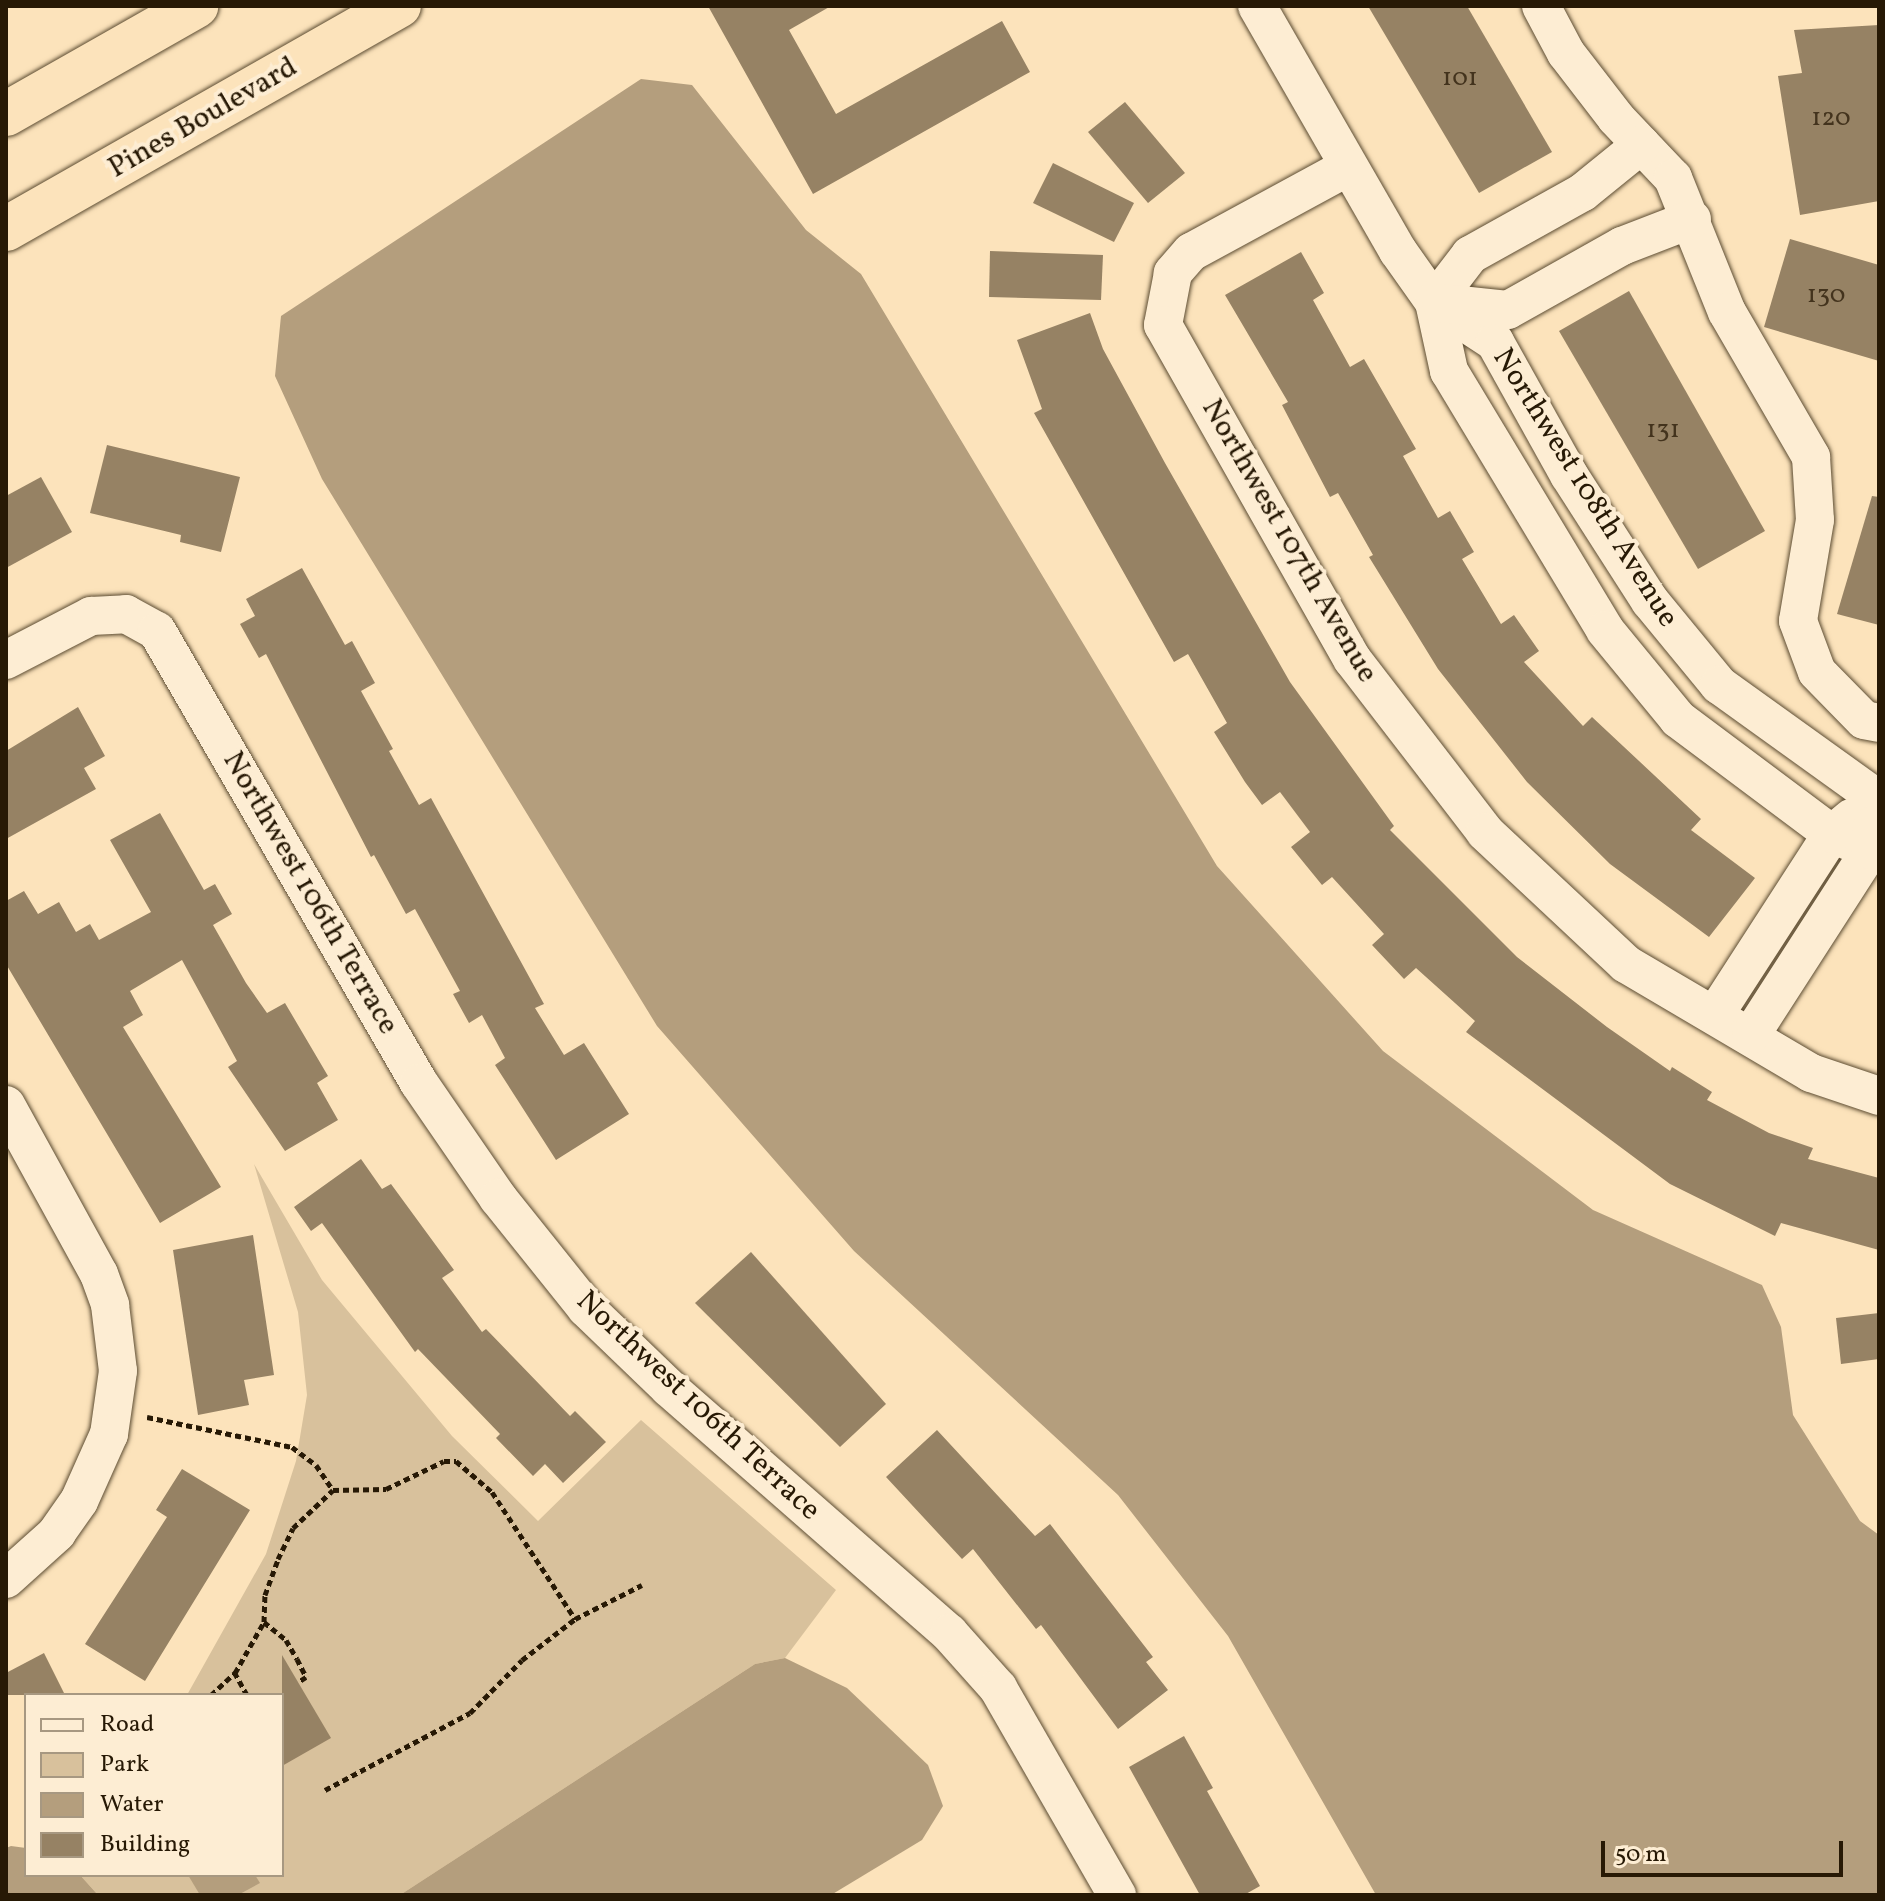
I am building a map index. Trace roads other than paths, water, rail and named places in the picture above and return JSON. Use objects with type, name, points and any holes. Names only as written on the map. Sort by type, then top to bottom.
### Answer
[{"type":"highway","points":[[6,114],[196,6]]},
{"type":"highway","name":"Pines Boulevard","points":[[6,229],[399,6]]},
{"type":"street","name":"Northwest 108th Avenue","points":[[1257,6],[1346,168],[1434,302],[1449,371],[1605,630],[1678,719],[1832,834],[1875,852]]},
{"type":"street","points":[[1541,6],[1566,53],[1641,145],[1673,178],[1727,312],[1811,457],[1815,520],[1798,621],[1817,672],[1864,720],[1879,723]]},
{"type":"street","points":[[1434,302],[1470,255],[1583,192],[1641,145]]},
{"type":"street","name":"Northwest 107th Avenue","points":[[1346,168],[1191,252],[1173,273],[1163,325],[1352,659],[1485,832],[1626,964],[1716,1013],[1811,1073],[1879,1096]]},
{"type":"street","points":[[1434,302],[1508,310],[1622,246],[1692,219]]},
{"type":"street","name":"Northwest 108th Avenue","points":[[1434,302],[1495,342],[1569,475],[1650,601],[1719,685],[1877,799]]},
{"type":"street","name":"Northwest 106th Terrace","points":[[6,660],[91,616],[126,614],[157,631],[174,653],[419,1083],[498,1198],[586,1308],[669,1388],[949,1633],[998,1688],[1117,1895]]},
{"type":"street","points":[[1716,1013],[1832,834],[1877,799]]},
{"type":"street","points":[[1751,1035],[1875,852],[1877,799]]},
{"type":"street","points":[[6,1105],[99,1274],[132,1410],[57,1533],[6,1579]]},
{"type":"water","points":[[641,79],[692,85],[806,230],[861,274],[1217,866],[1383,1051],[1593,1210],[1762,1285],[1781,1327],[1793,1415],[1860,1521],[1879,1535],[1879,1895],[1376,1895],[1228,1636],[1118,1495],[854,1251],[657,1026],[322,479],[275,376],[281,316]]},
{"type":"water","points":[[785,1658],[847,1688],[928,1765],[943,1806],[922,1840],[831,1895],[400,1895],[755,1664]]},
{"type":"water","points":[[6,1848],[24,1848],[24,1877],[82,1877],[98,1895],[6,1895]]},
{"type":"water","points":[[189,1877],[256,1877],[260,1883],[238,1895],[200,1895]]}]
